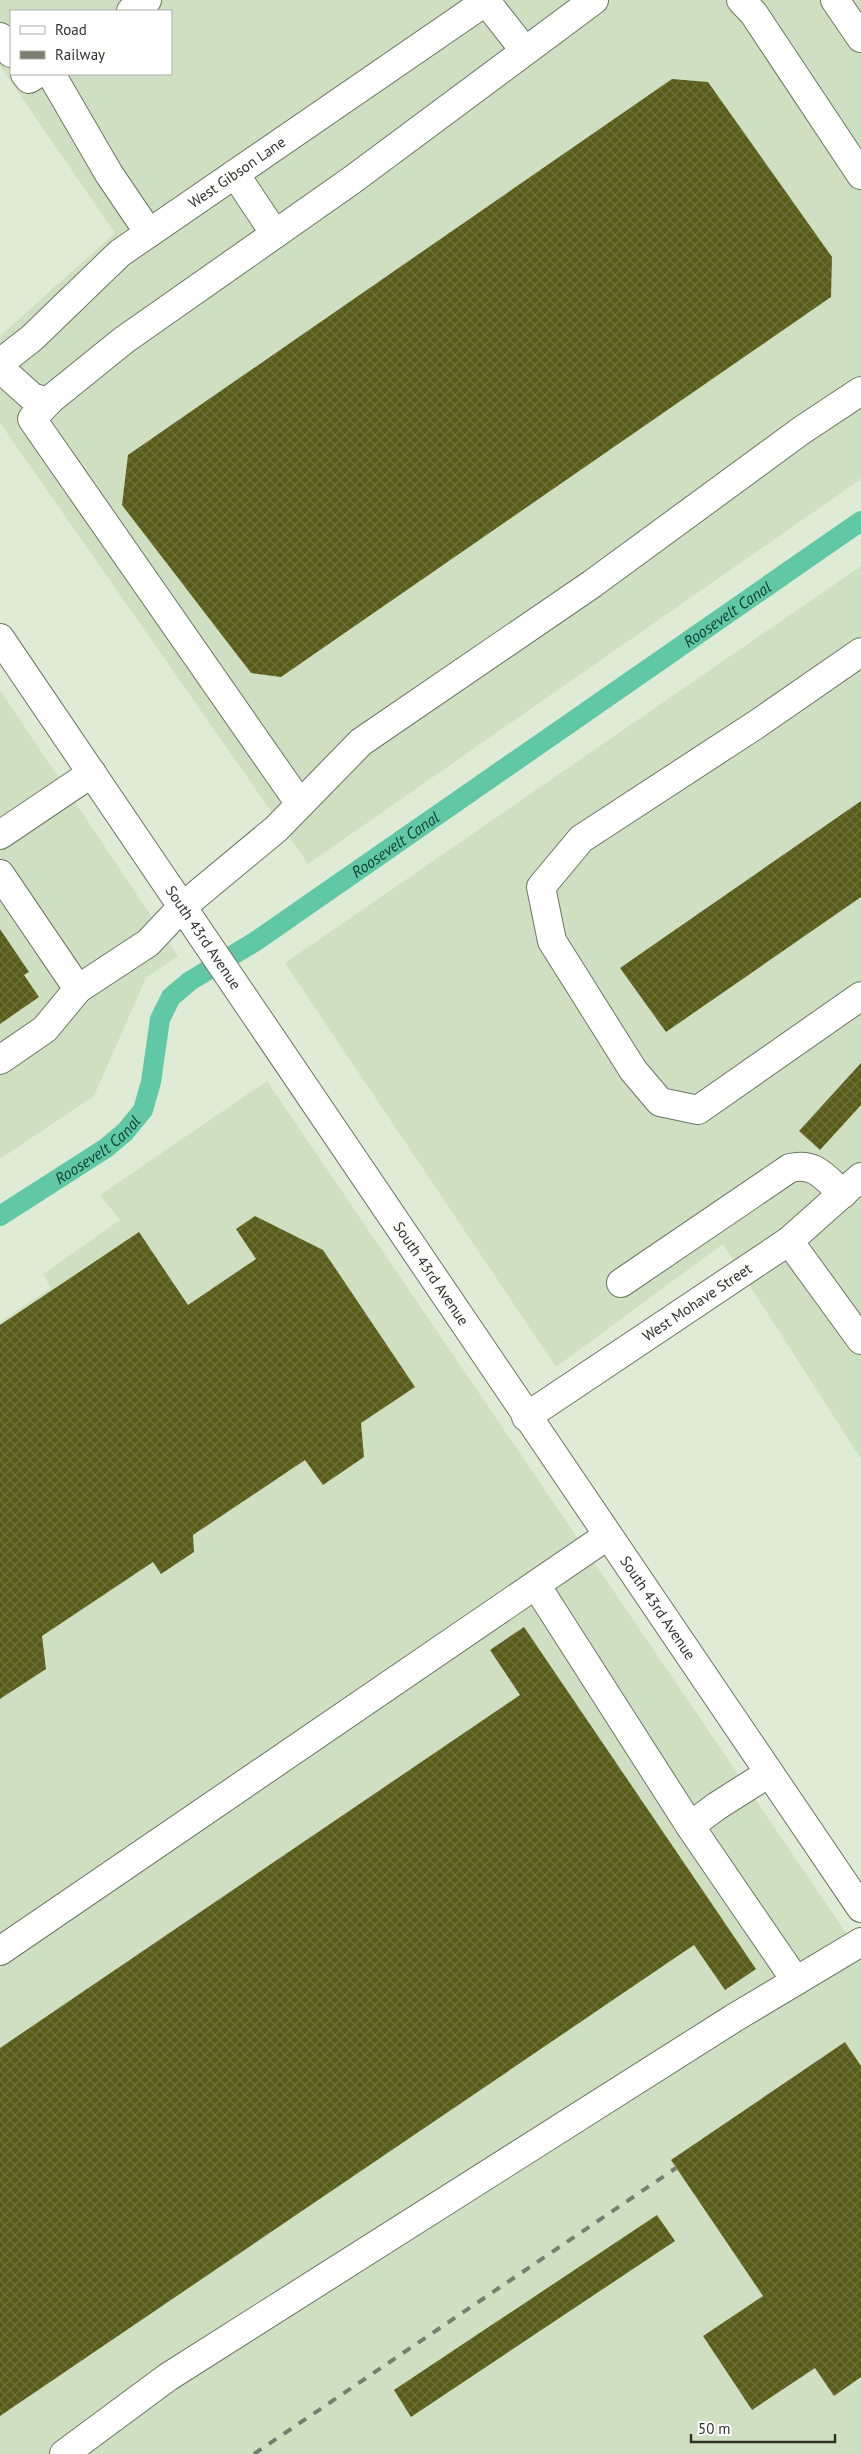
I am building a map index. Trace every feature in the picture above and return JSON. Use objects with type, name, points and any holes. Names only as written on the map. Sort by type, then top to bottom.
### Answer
[{"type":"main road","points":[[132,10],[147,0]]},
{"type":"main road","points":[[486,0],[524,51]]},
{"type":"main road","name":"West Gibson Lane","points":[[0,363],[32,338],[120,253],[486,0]]},
{"type":"main road","points":[[300,804],[32,419],[48,402],[124,340],[352,180],[594,0]]},
{"type":"main road","points":[[741,0],[754,14],[861,175]]},
{"type":"main road","points":[[835,0],[861,38]]},
{"type":"main road","points":[[0,37],[10,52]]},
{"type":"main road","points":[[26,75],[29,79],[35,75]]},
{"type":"main road","points":[[52,75],[109,174],[150,234]]},
{"type":"main road","points":[[235,174],[275,234]]},
{"type":"main road","points":[[0,368],[32,397],[48,402]]},
{"type":"main road","points":[[0,1060],[45,1029],[78,989],[148,944],[182,907],[276,829],[361,742],[592,584],[802,430],[861,391]]},
{"type":"main road","name":"South 43rd Avenue","points":[[0,638],[526,1418],[861,1908]]},
{"type":"main road","points":[[861,652],[757,724],[581,839],[541,887],[552,941],[633,1070],[660,1102],[698,1110],[861,996]]},
{"type":"main road","points":[[0,835],[92,774]]},
{"type":"main road","points":[[0,874],[78,989]]},
{"type":"main road","points":[[620,1283],[790,1168],[802,1165],[813,1167],[852,1185]]},
{"type":"main road","name":"West Mohave Street","points":[[526,1418],[789,1241],[852,1185]]},
{"type":"main road","points":[[789,1241],[861,1340]]},
{"type":"main road","points":[[0,1951],[607,1536]]},
{"type":"main road","points":[[536,1585],[690,1826],[796,1981]]},
{"type":"main road","points":[[690,1826],[717,1806],[769,1773]]},
{"type":"main road","points":[[64,2454],[168,2377],[796,1981],[861,1942]]},
{"type":"shaded area","points":[[0,0],[861,0],[861,479],[308,864],[0,423],[0,336],[115,233],[0,66]]},
{"type":"shaded area","points":[[861,566],[861,1459],[723,1244],[556,1367],[285,963]]},
{"type":"shaded area","points":[[0,690],[178,956],[146,978],[94,1096],[0,1159]]},
{"type":"shaded area","points":[[267,1081],[861,1955],[861,2454],[0,2454],[0,1322],[51,1288],[43,1274],[120,1220],[100,1195]]},
{"type":"building","points":[[672,79],[708,82],[832,257],[831,297],[281,677],[251,673],[122,505],[128,455]]},
{"type":"building","points":[[861,801],[861,897],[666,1032],[620,968]]},
{"type":"building","points":[[0,929],[29,972],[24,975],[39,997],[0,1024]]},
{"type":"building","points":[[861,1063],[861,1105],[820,1150],[799,1131]]},
{"type":"building","points":[[255,1216],[323,1250],[415,1387],[361,1423],[364,1457],[323,1485],[305,1460],[193,1535],[194,1552],[161,1574],[153,1562],[42,1636],[46,1669],[0,1699],[0,1325],[139,1232],[188,1305],[256,1259],[236,1229]]},
{"type":"building","points":[[524,1627],[756,1969],[725,1990],[694,1945],[0,2416],[0,2048],[520,1695],[490,1650]]},
{"type":"building","points":[[845,2042],[861,2066],[861,2377],[834,2396],[815,2368],[752,2410],[703,2336],[763,2296],[671,2160]]},
{"type":"building","points":[[657,2215],[675,2241],[411,2417],[394,2390]]},
{"type":"waterway","name":"Roosevelt Canal","points":[[0,1216],[106,1148],[125,1132],[143,1110],[151,1082],[160,1019],[171,997],[190,981],[256,941],[861,521]]},
{"type":"railway","points":[[254,2454],[676,2168]]}]
